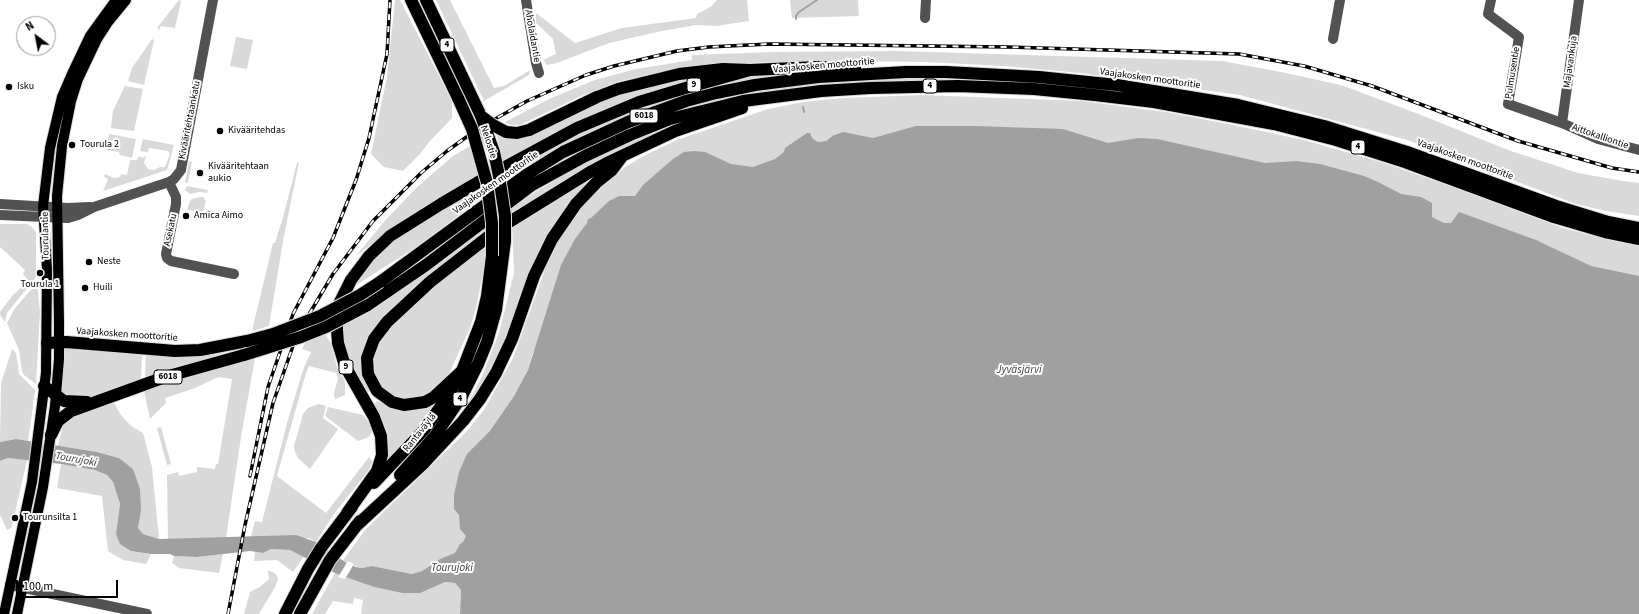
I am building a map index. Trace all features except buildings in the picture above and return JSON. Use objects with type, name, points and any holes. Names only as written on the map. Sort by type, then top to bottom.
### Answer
[{"type":"highway","name":"Nelostie","points":[[426,0],[481,116],[494,152],[505,216],[505,241]]},
{"type":"highway","name":"Nelostie","points":[[412,2],[472,129],[487,183],[492,223],[492,256],[487,296],[476,337],[462,371]]},
{"type":"highway","name":"4","points":[[481,116],[506,132],[518,134],[597,97],[652,80],[701,70],[750,70],[817,67],[862,68],[906,72]]},
{"type":"highway","name":"9","points":[[347,513],[376,470],[382,455],[381,436],[374,417],[345,366],[338,343],[337,330],[337,315],[340,302],[351,280],[368,256],[390,236],[441,204],[492,174],[577,128],[639,102],[750,70]]},
{"type":"highway","name":"Vaajakosken moottoritie","points":[[59,342],[174,351],[200,350],[247,341],[273,334],[320,316],[360,295],[526,175],[563,152],[628,122],[686,101],[755,85],[818,77],[906,72],[946,72],[1116,85],[1238,104],[1332,129],[1407,152],[1556,206],[1608,222],[1639,228]]},
{"type":"highway","name":"4","points":[[462,371],[434,398],[421,403],[404,405],[392,402],[377,391],[368,374],[367,358],[374,339],[387,322],[430,282],[458,259],[526,210],[590,172],[624,155],[692,124],[773,96],[870,88],[958,86],[1034,89],[1154,102],[1274,124],[1336,140],[1406,162],[1554,216],[1605,232],[1639,239]]},
{"type":"highway","name":"6018","points":[[51,435],[56,421],[71,411],[93,402],[172,375],[301,337],[326,327],[366,306],[426,265],[532,185],[585,156],[630,135],[670,119],[712,108],[773,96]]},
{"type":"highway","points":[[355,527],[424,463],[463,421],[480,399],[496,373],[512,339],[534,276],[552,239],[576,204],[592,187],[612,170],[624,155]]},
{"type":"highway","name":"Rantaväylä","points":[[300,614],[319,577],[341,544],[435,436],[462,396],[487,342],[496,310],[505,241]]},
{"type":"highway","name":"6018","points":[[47,343],[59,342]]},
{"type":"highway","name":"Rantaväylä","points":[[285,614],[308,569],[330,536],[347,513],[424,430],[446,399],[462,371]]},
{"type":"highway","points":[[44,386],[64,401],[93,402]]},
{"type":"main road","name":"Tourulantie","points":[[4,614],[32,482],[41,421],[47,343],[47,270],[43,206],[48,162],[62,97],[90,36],[116,0]]},
{"type":"main road","name":"Tourulantie","points":[[56,421],[59,342],[57,207],[61,152],[71,100],[78,79],[97,39],[108,22],[126,0]]},
{"type":"main road","points":[[17,614],[43,486],[51,435]]},
{"type":"street","name":"Kivääritehtaankatu","points":[[169,182],[174,179],[181,170],[213,0]]},
{"type":"street","name":"Aholaidantie","points":[[526,0],[536,63],[539,73]]},
{"type":"street","points":[[925,18],[926,0]]},
{"type":"street","points":[[1333,39],[1340,0]]},
{"type":"street","name":"Pulmusentie","points":[[1490,0],[1488,14],[1519,37],[1508,104],[1562,123]]},
{"type":"street","name":"Majavankuja","points":[[1562,123],[1579,0]]},
{"type":"street","name":"Aittokalliontie","points":[[1562,123],[1598,139],[1639,150]]},
{"type":"street","points":[[0,214],[28,217],[68,218],[78,216],[94,207],[169,182]]},
{"type":"street","name":"Asekatu","points":[[169,182],[176,197],[176,204],[166,254],[167,258],[170,261],[234,274]]},
{"type":"street","points":[[0,204],[94,207]]},
{"type":"street","points":[[10,585],[109,610],[147,614]]},
{"type":"shaded area","points":[[179,0],[181,1],[175,28],[161,26],[159,30],[157,28]]},
{"type":"shaded area","points":[[395,0],[400,0],[452,101],[452,118],[403,171],[384,167],[371,154],[387,77]]},
{"type":"shaded area","points":[[417,0],[421,0],[465,90],[462,92]]},
{"type":"shaded area","points":[[436,0],[450,0],[494,88],[504,86],[530,70],[529,75],[484,101]]},
{"type":"shaded area","points":[[717,0],[747,0],[749,21],[716,26],[696,25],[657,32],[609,43],[557,63],[547,65],[543,60],[556,54],[553,39],[536,23],[536,13],[575,43],[622,28],[696,18],[697,14],[712,6]]},
{"type":"shaded area","points":[[790,0],[858,0],[859,16],[792,18]]},
{"type":"shaded area","points":[[236,37],[253,40],[247,69],[230,66]]},
{"type":"shaded area","points":[[152,39],[154,40],[144,85],[128,81],[132,68]]},
{"type":"shaded area","points":[[897,51],[1222,61],[1341,85],[1508,150],[1578,173],[1639,183],[1639,216],[1606,211],[1576,204],[1407,140],[1240,95],[1081,73],[1003,66],[927,62],[844,61],[702,65],[659,72],[616,82],[579,97],[520,125],[511,125],[505,122],[551,98],[595,80],[636,69],[692,60],[692,55],[774,52]]},
{"type":"shaded area","points":[[817,70],[700,91],[654,106],[594,131],[523,170],[483,197],[416,247],[353,287],[363,267],[402,231],[557,142],[640,105],[733,79],[767,74]]},
{"type":"shaded area","points":[[719,72],[503,164],[496,132],[504,135],[653,83]]},
{"type":"shaded area","points":[[872,79],[958,79],[1040,83],[1152,95],[872,82]]},
{"type":"shaded area","points":[[858,80],[858,82],[760,92],[702,105],[668,115],[530,182],[529,179],[566,157],[600,140],[657,116],[702,102],[743,92],[819,82]]},
{"type":"shaded area","points":[[125,86],[143,89],[134,131],[111,128],[113,111]]},
{"type":"shaded area","points":[[921,95],[1082,101],[1166,112],[1233,125],[1304,140],[1384,163],[1563,228],[1639,246],[1639,370],[831,136],[826,141],[818,142],[812,138],[533,352],[528,370],[514,396],[491,431],[510,543],[440,559],[422,571],[412,574],[372,566],[362,568],[348,564],[343,560],[366,529],[466,432],[484,410],[513,358],[547,264],[560,238],[580,209],[592,196],[625,167],[645,155],[677,140],[768,109],[803,102],[843,98]]},
{"type":"shaded area","points":[[690,119],[511,216],[510,209],[587,161],[633,140]]},
{"type":"shaded area","points":[[109,134],[136,139],[132,158],[120,155],[119,152],[106,150]]},
{"type":"shaded area","points":[[143,139],[174,145],[167,170],[103,191],[108,179],[104,177],[105,174],[114,178],[120,177],[121,174],[127,175],[130,160],[137,160],[139,156],[143,158],[146,156],[144,163],[148,169],[154,170],[160,167],[165,167],[170,154],[168,151],[149,148],[148,152],[140,151]]},
{"type":"shaded area","points":[[471,145],[478,175],[399,223],[356,256],[383,223],[415,189],[453,156]]},
{"type":"shaded area","points":[[189,161],[192,162],[187,183],[185,182]]},
{"type":"shaded area","points":[[299,162],[283,241],[269,326],[252,331],[273,243],[275,243],[297,163]]},
{"type":"shaded area","points":[[608,167],[583,191],[513,327],[486,384],[443,436],[465,409],[483,374],[499,333],[514,273],[512,224]]},
{"type":"shaded area","points":[[187,186],[208,190],[207,193],[200,192],[190,194],[185,190]]},
{"type":"shaded area","points":[[203,197],[206,201],[203,212],[187,210],[192,199]]},
{"type":"shaded area","points":[[0,224],[27,224],[36,232],[36,277],[7,313],[5,322],[0,315],[0,312],[12,296],[26,283],[27,279],[23,274],[25,270],[0,247]]},
{"type":"shaded area","points":[[487,226],[487,234],[370,338],[370,391],[364,394],[345,353],[342,325],[395,294]]},
{"type":"shaded area","points":[[486,244],[485,263],[476,308],[470,328],[449,374],[438,387],[418,400],[394,398],[377,384],[371,370],[372,351],[394,322],[460,263]]},
{"type":"shaded area","points":[[37,283],[40,312],[36,384],[24,375],[22,371],[19,350],[7,323],[15,308]]},
{"type":"shaded area","points":[[325,334],[331,343],[337,367],[345,382],[345,395],[335,399],[334,393],[338,379],[337,373],[309,366],[277,476],[326,513],[369,457],[373,462],[368,471],[334,514],[316,542],[309,538],[251,537],[255,521],[262,522],[287,423],[303,370],[311,352],[302,349],[307,340]]},
{"type":"shaded area","points":[[71,348],[142,355],[141,379],[138,382],[85,398],[66,396],[60,391],[63,354],[65,349]]},
{"type":"shaded area","points":[[12,349],[16,353],[19,374],[35,390],[32,414],[28,441],[16,439],[0,442],[1,383]]},
{"type":"shaded area","points":[[226,352],[145,379],[146,355],[185,356]]},
{"type":"shaded area","points":[[255,358],[241,437],[226,538],[168,539],[167,475],[178,472],[179,476],[197,472],[197,467],[215,469],[216,464],[218,464],[232,379],[218,377],[195,388],[165,398],[166,403],[150,419],[144,391],[185,377]]},
{"type":"shaded area","points":[[377,401],[397,409],[411,411],[427,407],[438,402],[429,415],[384,466],[388,448],[386,439],[372,406]]},
{"type":"shaded area","points":[[114,403],[121,415],[131,426],[143,433],[152,467],[159,539],[143,534],[138,528],[141,511],[132,469],[119,458],[97,452],[58,446],[63,425],[69,417]]},
{"type":"shaded area","points":[[319,404],[326,406],[323,418],[338,429],[310,469],[298,458],[294,446],[303,414],[308,408]]},
{"type":"shaded area","points":[[328,407],[363,415],[369,422],[372,432],[369,437],[358,441],[325,416]]},
{"type":"shaded area","points":[[161,427],[171,464],[167,465],[157,428]]},
{"type":"shaded area","points":[[8,458],[27,460],[13,522],[11,528],[7,530],[0,515],[0,461]]},
{"type":"shaded area","points":[[61,464],[95,470],[107,475],[113,482],[120,504],[116,534],[131,551],[151,554],[146,564],[123,560],[108,551],[102,496],[57,488]]},
{"type":"shaded area","points":[[271,549],[290,550],[304,556],[293,572],[277,560],[254,561],[255,552],[263,553]]},
{"type":"shaded area","points":[[223,554],[219,573],[179,568],[172,563],[174,556],[197,557]]},
{"type":"shaded area","points":[[268,570],[276,574],[278,579],[275,587],[259,614],[244,614],[250,592],[260,587],[269,579]]},
{"type":"shaded area","points":[[335,573],[374,587],[402,593],[445,582],[455,583],[461,590],[460,614],[361,614],[363,600],[354,598],[353,604],[333,601],[325,614],[312,614]]},
{"type":"water","name":"Jyväsjärvi","points":[[916,126],[975,126],[1063,129],[1108,143],[1138,138],[1157,139],[1265,163],[1296,161],[1320,164],[1364,176],[1401,194],[1421,197],[1432,203],[1432,217],[1444,223],[1451,223],[1459,212],[1536,240],[1591,266],[1639,276],[1639,614],[460,614],[461,590],[455,583],[445,582],[420,593],[402,593],[374,587],[337,574],[290,550],[271,549],[263,553],[250,551],[197,557],[131,551],[120,544],[116,534],[120,504],[113,482],[107,475],[95,470],[61,464],[8,458],[0,461],[0,442],[16,439],[97,452],[119,458],[133,469],[140,489],[141,511],[138,528],[143,534],[159,539],[296,535],[316,542],[348,564],[356,567],[362,568],[372,566],[412,574],[422,571],[440,559],[455,553],[466,536],[460,529],[459,515],[454,509],[454,495],[459,472],[467,454],[490,431],[514,396],[528,370],[561,265],[588,219],[609,201],[619,196],[635,196],[643,185],[673,159],[684,152],[705,152],[731,164],[753,167],[775,159],[784,152],[785,148],[807,133],[810,133],[812,138],[818,142],[826,141],[832,136],[843,132],[873,138]]},
{"type":"pier","points":[[348,561],[354,564],[345,579],[338,577]]},
{"type":"waterway","points":[[796,19],[799,12],[817,0]]},
{"type":"waterway","points":[[803,107],[804,112]]},
{"type":"railway","points":[[250,476],[268,387],[293,314],[333,238],[356,180],[369,138],[387,54],[390,0]]},
{"type":"railway","points":[[228,614],[245,525],[273,403],[294,343],[333,274],[373,221],[421,173],[447,151],[479,128],[527,101],[586,75],[614,66],[677,51],[709,47],[769,44],[1008,47],[1239,54],[1304,66],[1372,86],[1518,141],[1612,168],[1639,172]]},
{"type":"place","name":"Isku","points":[[9,87]]},
{"type":"place","name":"Kivääritehdas","points":[[220,131]]},
{"type":"place","name":"Tourula 2","points":[[72,145]]},
{"type":"place","name":"Kivääritehtaan aukio","points":[[200,173]]},
{"type":"place","name":"Amica Aimo","points":[[186,216]]},
{"type":"place","name":"Neste","points":[[89,262]]},
{"type":"place","name":"Tourula 1","points":[[40,273]]},
{"type":"place","name":"Huili","points":[[85,288]]},
{"type":"place","name":"Tourunsilta 1","points":[[15,518]]},
{"type":"water label","name":"Tourujoki","points":[[76,460]]},
{"type":"water label","name":"Tourujoki","points":[[452,569]]}]
